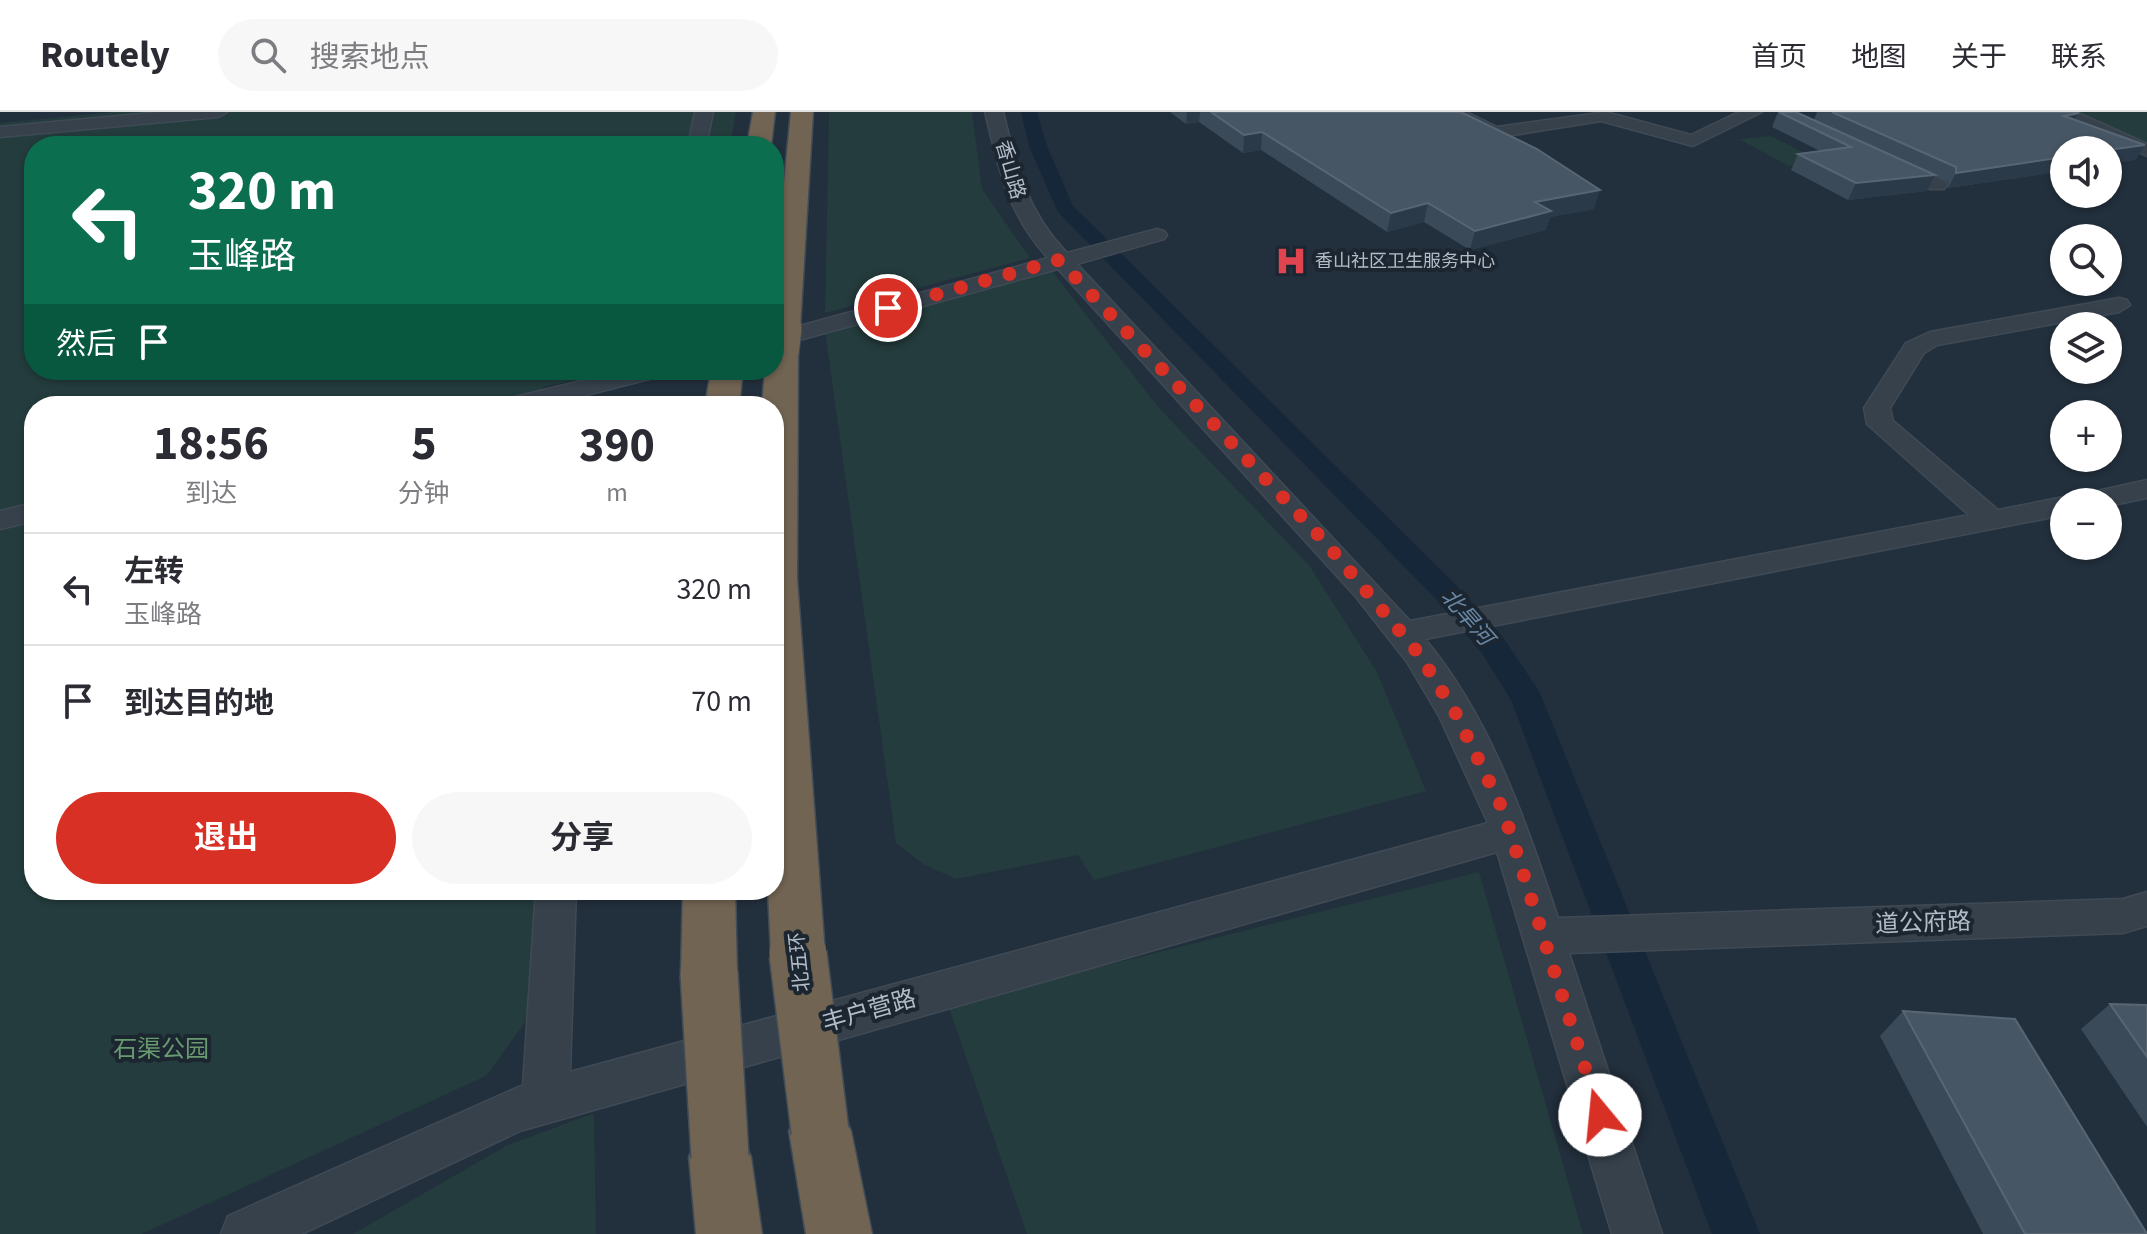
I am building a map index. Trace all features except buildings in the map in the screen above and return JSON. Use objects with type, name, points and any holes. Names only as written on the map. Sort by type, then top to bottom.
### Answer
[{"type":"highway","points":[[760,136],[764,112]]},
{"type":"highway","name":"北五环","points":[[784,299],[802,112]]},
{"type":"highway","name":"北五环","points":[[784,716],[798,954],[820,1131],[839,1234]]},
{"type":"highway","points":[[709,900],[709,973],[720,1157],[729,1234]]},
{"type":"street","points":[[0,132],[218,112]]},
{"type":"street","points":[[699,136],[704,112]]},
{"type":"street","name":"香山路","points":[[994,112],[1022,211],[1071,257],[1326,543],[1418,631],[1419,654],[1474,746],[1503,810],[1637,1234]]},
{"type":"street","points":[[1453,112],[1495,133],[1601,116],[1693,141],[1753,112]]},
{"type":"street","points":[[2062,112],[2147,151]]},
{"type":"street","points":[[1869,154],[1937,185]]},
{"type":"street","points":[[784,340],[1157,235]]},
{"type":"street","points":[[1993,521],[1880,424],[1877,408],[1915,348],[1930,339],[2119,305]]},
{"type":"street","points":[[571,396],[620,380]]},
{"type":"street","points":[[2122,494],[2147,489]]},
{"type":"street","points":[[1418,631],[2050,509]]},
{"type":"street","points":[[0,520],[24,514]]},
{"type":"street","name":"丰户营路","points":[[246,1234],[513,1110],[1509,833]]},
{"type":"street","points":[[545,1101],[555,900]]},
{"type":"street","name":"道公府路","points":[[1544,936],[2123,916],[2147,909]]},
{"type":"green space","name":"石渠公园","points":[[113,112],[736,112],[732,136],[24,136],[24,380],[576,380],[543,387],[543,396],[24,396],[24,900],[537,900],[529,1017],[486,1076],[142,1234],[0,1234],[0,123]]},
{"type":"green space","points":[[829,112],[972,112],[982,189],[1030,258],[825,313]]},
{"type":"green space","points":[[2062,112],[2147,112],[2147,151],[2122,140],[2122,136],[2114,136]]},
{"type":"green space","points":[[1771,136],[1821,161],[1788,166],[1739,139]]},
{"type":"green space","points":[[1052,271],[1159,408],[1309,565],[1377,672],[1426,791],[1094,880],[1078,855],[956,879],[923,864],[896,843],[825,331]]},
{"type":"green space","points":[[1479,872],[1583,1234],[1027,1234],[948,1005]]},
{"type":"green space","points":[[594,1113],[596,1234],[353,1234],[506,1146]]},
{"type":"waterway","name":"北旱河","points":[[1029,112],[1038,146],[1065,208],[1445,591],[1493,646],[1527,699],[1736,1234]]},
{"type":"place","name":"香山社区卫生服务中心","points":[[1291,261]]},
{"type":"route","points":[[888,308],[1059,260],[1326,543],[1419,654],[1456,714],[1491,781],[1503,810],[1600,1115]]}]
